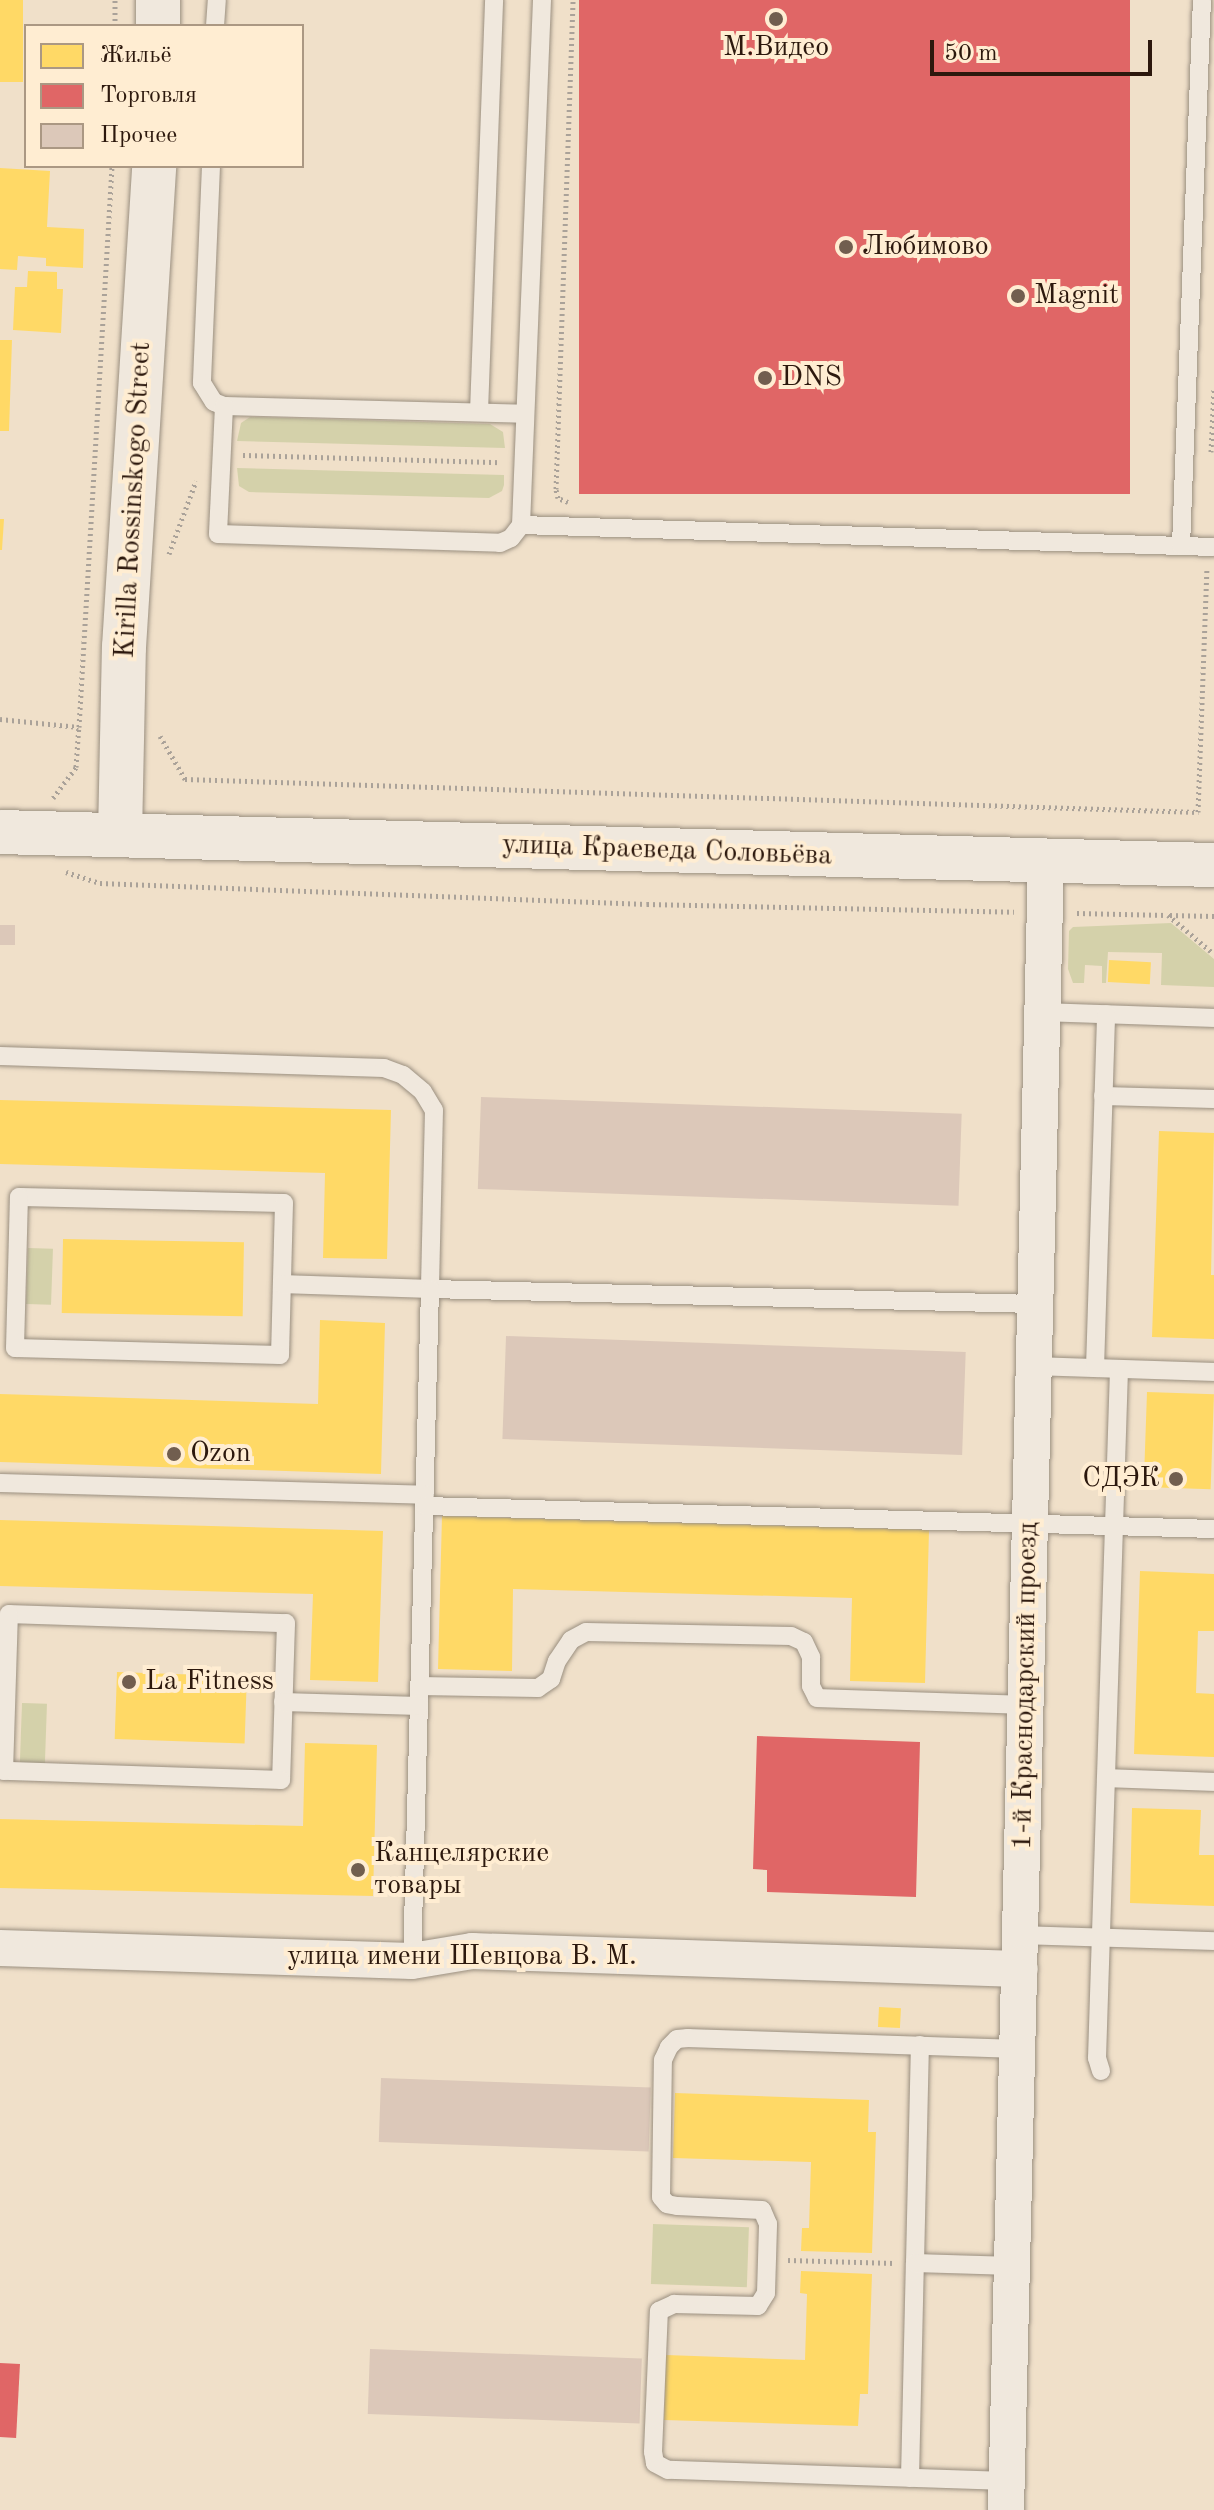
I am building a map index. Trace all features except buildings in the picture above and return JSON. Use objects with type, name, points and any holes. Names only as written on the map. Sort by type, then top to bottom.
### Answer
[{"type":"main road","points":[[158,0],[158,24]]},
{"type":"main road","name":"Kirilla Rossinskogo Street","points":[[103,835],[124,647],[154,168]]},
{"type":"main road","name":"улица Краеведа Соловьёва","points":[[0,832],[1214,865]]},
{"type":"street","name":"1-й Краснодарский проезд","points":[[1007,2496],[1046,862]]},
{"type":"street","name":"улица имени Шевцова В. М.","points":[[0,1948],[412,1961],[472,1951],[1020,1952]]},
{"type":"lane","points":[[215,24],[217,0]]},
{"type":"lane","points":[[479,412],[494,0]]},
{"type":"lane","points":[[1181,546],[1202,0]]},
{"type":"lane","points":[[224,406],[218,534],[500,543],[511,538],[521,525],[540,3]]},
{"type":"lane","points":[[211,168],[202,383],[214,402],[224,406],[525,414]]},
{"type":"lane","points":[[521,525],[1211,547]]},
{"type":"lane","points":[[1043,1012],[1214,1018]]},
{"type":"lane","points":[[1095,1368],[1106,1014]]},
{"type":"lane","points":[[0,1056],[384,1068],[403,1075],[423,1092],[434,1110],[412,1961]]},
{"type":"lane","points":[[1103,1096],[1214,1099]]},
{"type":"lane","points":[[19,1197],[284,1203],[280,1355],[15,1348],[8,1270],[19,1197]]},
{"type":"lane","points":[[282,1284],[1035,1304]]},
{"type":"lane","points":[[1034,1366],[1214,1372]]},
{"type":"lane","points":[[1101,2071],[1097,2058],[1100,1937],[1119,1369]]},
{"type":"lane","points":[[0,1483],[1214,1529]]},
{"type":"lane","points":[[9,1614],[286,1623],[281,1780],[4,1771],[4,1697],[9,1614]]},
{"type":"lane","points":[[419,1686],[538,1688],[551,1679],[557,1661],[571,1640],[586,1632],[791,1636],[804,1642],[811,1657],[811,1686],[817,1698],[1026,1705]]},
{"type":"lane","points":[[283,1702],[419,1706]]},
{"type":"lane","points":[[1106,1778],[1214,1782]]},
{"type":"lane","points":[[1020,1952],[1100,1937],[1214,1941]]},
{"type":"lane","points":[[1007,2496],[910,2478],[668,2470],[655,2463],[659,2311],[674,2304],[758,2306],[766,2293],[768,2224],[762,2210],[677,2206],[667,2204],[661,2197],[663,2060],[677,2039],[688,2038],[1017,2049]]},
{"type":"lane","points":[[910,2478],[920,2045]]},
{"type":"lane","points":[[915,2263],[1012,2266]]},
{"type":"path","points":[[115,0],[115,24]]},
{"type":"path","points":[[573,0],[556,489],[558,498],[584,503]]},
{"type":"path","points":[[46,806],[76,767],[112,168]]},
{"type":"path","points":[[239,455],[505,462]]},
{"type":"path","points":[[166,562],[201,467]]},
{"type":"path","points":[[160,725],[160,739],[185,779],[1198,812],[1211,547]]},
{"type":"path","points":[[0,719],[79,727]]},
{"type":"path","points":[[55,869],[100,883],[647,904],[1026,912]]},
{"type":"path","points":[[1064,913],[1214,916]]},
{"type":"path","points":[[1168,915],[1214,954]]},
{"type":"path","points":[[767,2259],[915,2263]]},
{"type":"shaded area","points":[[250,417],[490,424],[503,432],[505,448],[237,441],[241,423]]},
{"type":"shaded area","points":[[237,468],[504,475],[504,485],[502,491],[489,498],[249,492],[239,486]]},
{"type":"shaded area","points":[[1171,923],[1214,959],[1214,987],[1161,985],[1162,953],[1108,952],[1106,983],[1102,983],[1102,966],[1085,965],[1084,983],[1073,983],[1068,969],[1069,931],[1073,927]]},
{"type":"shaded area","points":[[28,1248],[53,1249],[51,1305],[26,1304]]},
{"type":"shaded area","points":[[22,1703],[47,1704],[45,1767],[20,1766]]},
{"type":"shaded area","points":[[653,2224],[749,2227],[747,2287],[651,2284]]},
{"type":"place","name":"М.Видео","points":[[776,19]]},
{"type":"place","name":"Любимово","points":[[846,247]]},
{"type":"place","name":"Magnit","points":[[1018,296]]},
{"type":"place","name":"DNS","points":[[765,378]]},
{"type":"place","name":"Ozon","points":[[174,1454]]},
{"type":"place","name":"СДЭК","points":[[1176,1479]]},
{"type":"place","name":"La Fitness","points":[[129,1682]]},
{"type":"place","name":"Канцелярские товары","points":[[358,1870]]}]
